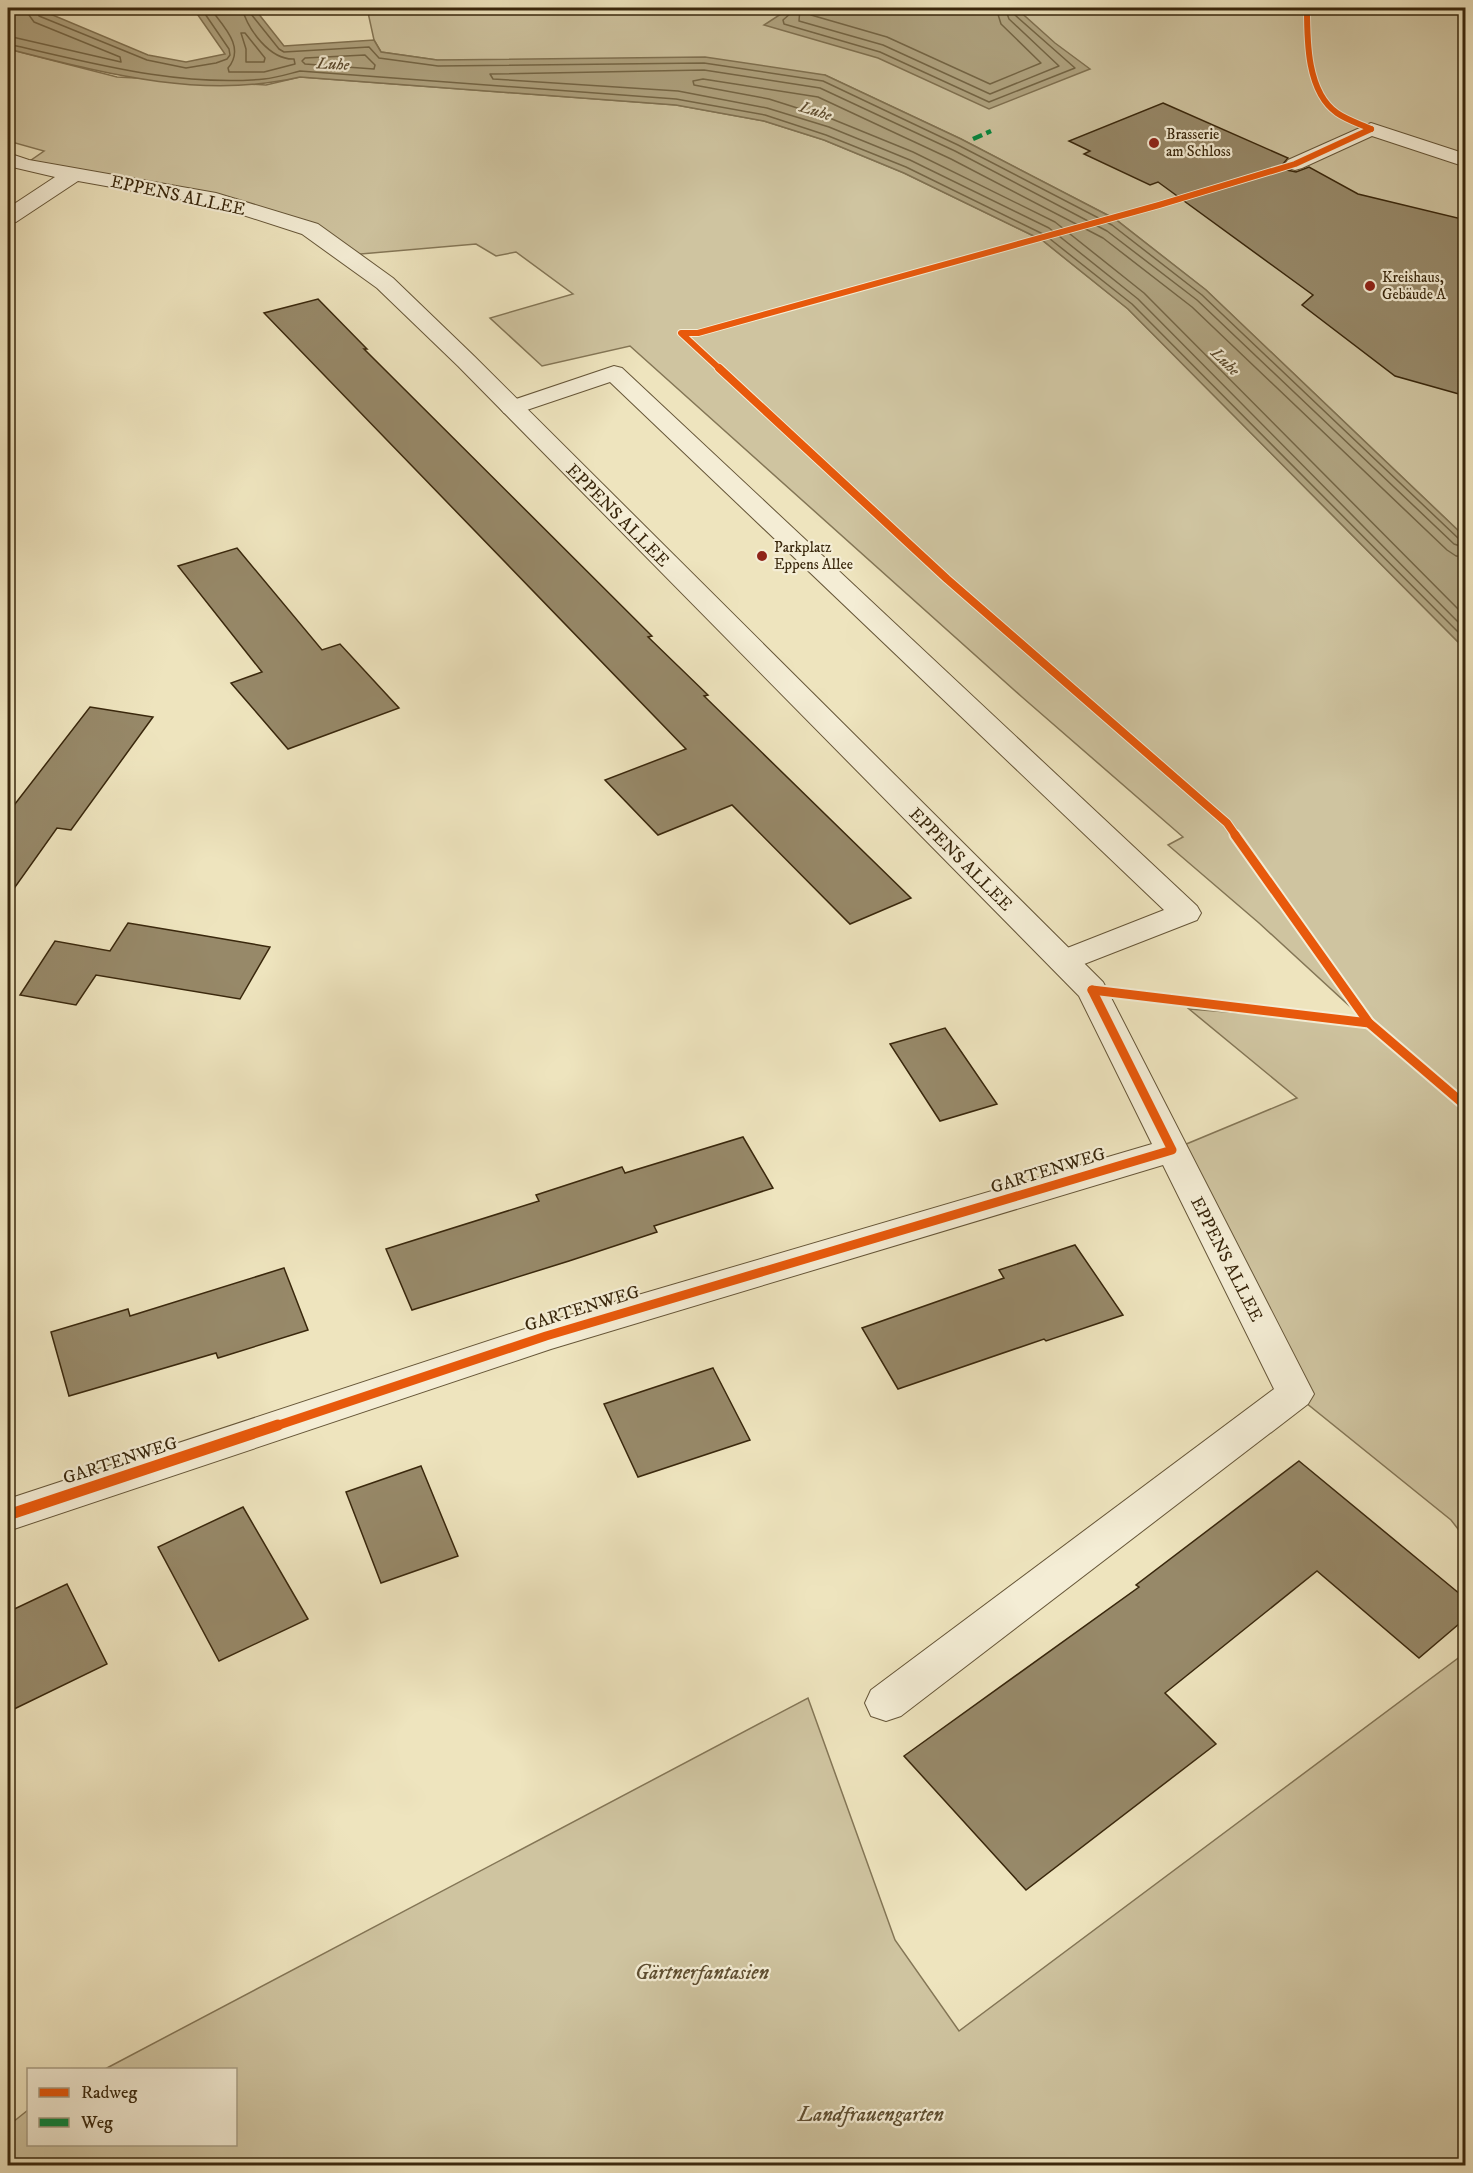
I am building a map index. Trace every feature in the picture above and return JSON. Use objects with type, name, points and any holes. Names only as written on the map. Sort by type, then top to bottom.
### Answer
[{"type":"street","points":[[1294,164],[1371,129],[1466,160]]},
{"type":"street","name":"EPPENS ALLEE","points":[[8,159],[74,174],[216,199],[310,229],[386,283],[1092,990],[1295,1394],[886,1703]]},
{"type":"street","points":[[8,217],[74,174]]},
{"type":"street","points":[[512,408],[614,373],[1186,913],[1064,961]]},
{"type":"street","name":"GARTENWEG","points":[[8,1515],[546,1336],[1172,1150]]},
{"type":"green space","points":[[367,8],[1465,8],[1465,537],[1206,290],[1115,219],[961,139],[825,75],[437,60],[381,52],[374,40]]},
{"type":"green space","points":[[8,49],[117,77],[266,85],[300,77],[676,105],[764,121],[824,140],[904,173],[1042,240],[1128,309],[1465,649],[1465,1538],[1451,1520],[1295,1394],[1172,1150],[1297,1098],[1189,1009],[1368,1023],[1259,923],[1168,845],[1183,837],[1022,697],[630,346],[542,366],[490,318],[573,294],[516,252],[496,256],[476,244],[349,255],[310,229],[216,199],[24,165],[44,151],[8,141]]},
{"type":"green space","name":"Gärtnerfantasien","points":[[1465,1653],[1465,2165],[8,2165],[8,2126],[27,2111],[27,2146],[237,2146],[237,2068],[107,2068],[808,1698],[895,1940],[959,2031]]},
{"type":"water","name":"Luhe","points":[[8,8],[36,8],[148,55],[186,62],[225,54],[193,8],[254,8],[284,46],[374,40],[381,52],[437,60],[705,57],[825,75],[961,139],[1115,219],[1206,290],[1465,537],[1465,649],[1128,309],[1042,240],[904,173],[824,140],[764,121],[676,105],[300,77],[226,86],[152,81],[80,67],[8,49]]},
{"type":"water","points":[[514,8],[585,8],[585,14],[532,13]]},
{"type":"water","points":[[790,8],[1016,8],[1055,43],[1090,69],[989,109],[878,58],[764,25]]},
{"type":"building","name":"Kreishaus, Gebäude A","points":[[1163,103],[1288,158],[1283,164],[1287,170],[1296,172],[1309,167],[1358,194],[1466,220],[1466,396],[1395,376],[1302,305],[1313,295],[1158,182],[1150,185],[1084,154],[1090,151],[1069,141]]},
{"type":"building","points":[[318,299],[367,349],[364,349],[652,636],[648,637],[708,695],[704,696],[911,898],[850,924],[732,805],[658,835],[605,780],[686,749],[264,313]]},
{"type":"building","points":[[237,548],[322,650],[340,644],[399,708],[288,749],[231,683],[262,672],[178,566]]},
{"type":"building","points":[[90,707],[153,717],[71,830],[57,828],[8,897],[8,813]]},
{"type":"building","points":[[128,923],[270,947],[240,999],[96,975],[76,1005],[20,995],[55,941],[110,951]]},
{"type":"building","points":[[945,1028],[997,1104],[940,1121],[890,1044]]},
{"type":"building","points":[[743,1137],[773,1188],[654,1226],[657,1232],[569,1261],[412,1310],[386,1249],[539,1201],[536,1195],[622,1167],[625,1173]]},
{"type":"building","points":[[1075,1245],[1123,1315],[1046,1341],[1044,1339],[898,1389],[862,1328],[1004,1278],[999,1270]]},
{"type":"building","points":[[284,1268],[308,1330],[218,1358],[216,1353],[69,1396],[51,1332],[128,1309],[130,1316]]},
{"type":"building","points":[[713,1368],[750,1440],[638,1477],[604,1404]]},
{"type":"building","points":[[1299,1461],[1466,1599],[1466,1618],[1419,1658],[1317,1571],[1165,1693],[1216,1744],[1026,1890],[904,1756],[1139,1587],[1136,1585]]},
{"type":"building","points":[[421,1466],[458,1556],[381,1583],[346,1492]]},
{"type":"building","points":[[243,1507],[308,1619],[219,1661],[158,1547]]},
{"type":"building","points":[[67,1584],[107,1664],[8,1712],[8,1612]]},
{"type":"marked path","points":[[973,139],[991,131]]},
{"type":"cycle path","points":[[1307,8],[1309,48],[1318,87],[1336,113],[1371,129]]},
{"type":"cycle path","points":[[1371,129],[1295,164],[1159,205],[698,333],[681,333],[947,579],[1227,823],[1369,1023],[1466,1106]]},
{"type":"cycle path","points":[[1092,990],[1369,1023]]},
{"type":"cycle path","points":[[8,1515],[546,1336],[1172,1150],[1092,990]]},
{"type":"place","name":"Brasserie am Schloss","points":[[1154,143]]},
{"type":"place","name":"Kreishaus, Gebäude A","points":[[1370,286]]},
{"type":"place","name":"Parkplatz Eppens Allee","points":[[762,556]]},
{"type":"park label","name":"Landfrauengarten","points":[[871,2114]]}]
